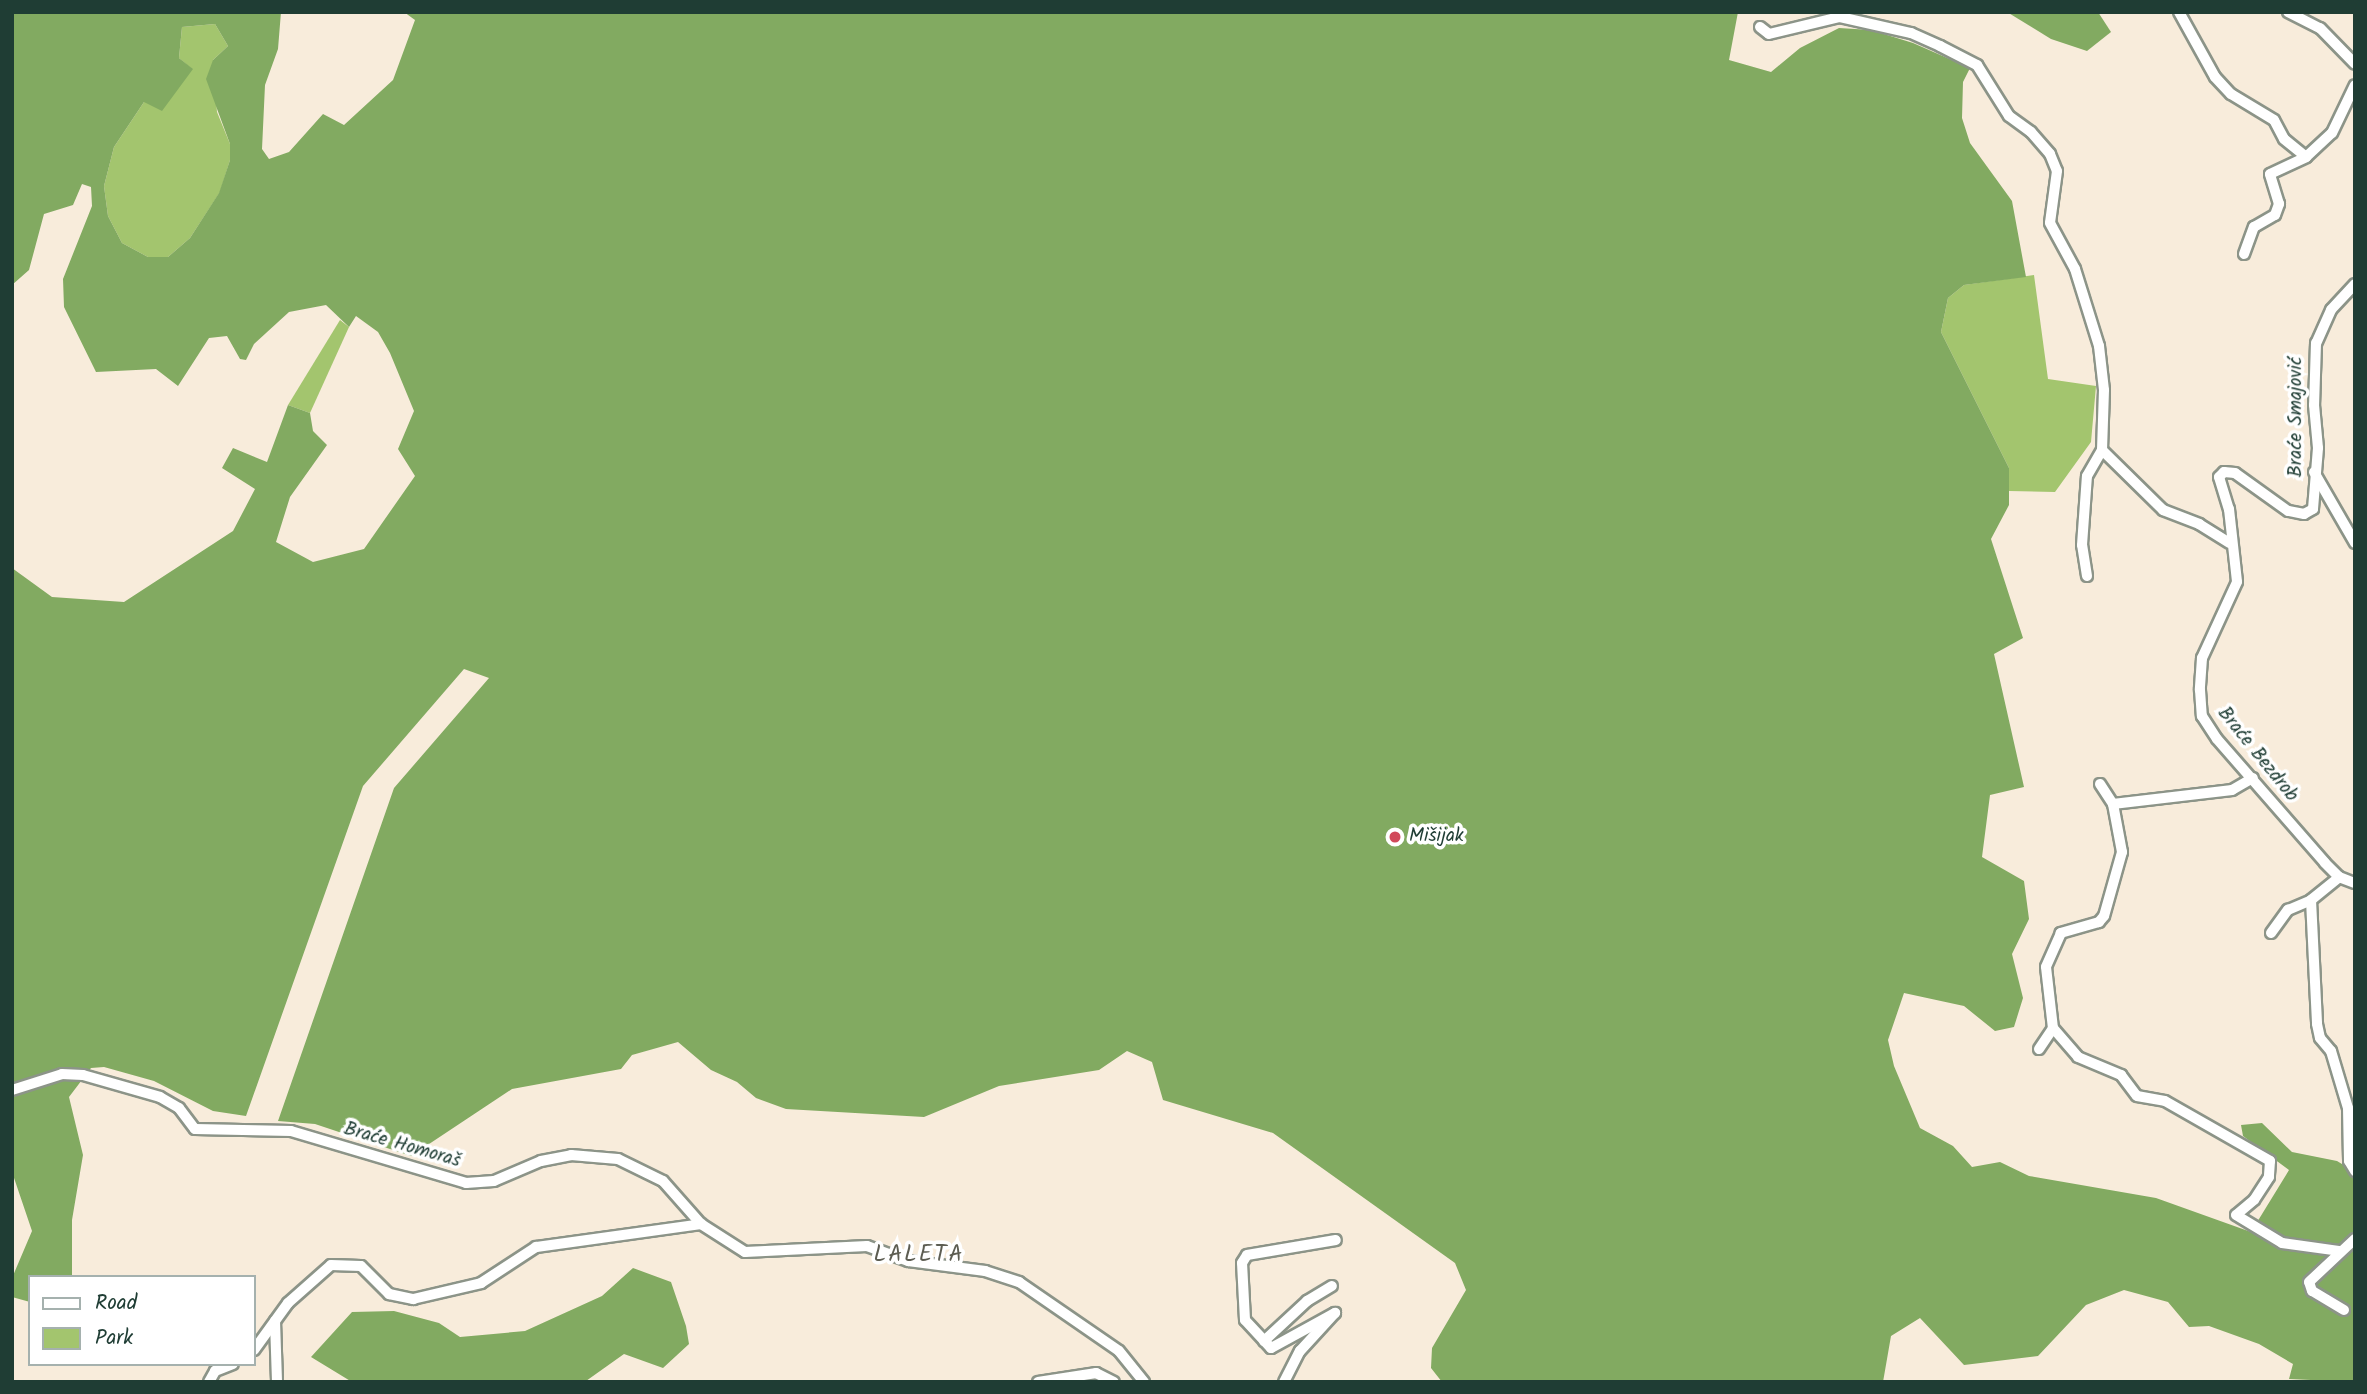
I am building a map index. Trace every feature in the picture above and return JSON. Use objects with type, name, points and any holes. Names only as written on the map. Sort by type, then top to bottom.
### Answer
[{"type":"street","points":[[2179,12],[2215,76],[2231,94],[2274,121],[2284,139],[2306,156]]},
{"type":"street","points":[[2288,12],[2320,28],[2355,64]]},
{"type":"street","points":[[1760,27],[1769,34],[1840,17],[1911,33],[1977,65],[2008,116],[2031,132],[2050,155],[2057,171],[2050,223],[2075,269],[2099,346],[2104,390],[2102,450],[2087,476],[2087,516],[2082,545],[2087,576]]},
{"type":"street","points":[[2244,254],[2254,227],[2275,215],[2279,204],[2270,174],[2306,156],[2332,133],[2355,86]]},
{"type":"street","name":"Braće Smajović","points":[[2230,543],[2231,523],[2218,482],[2221,474],[2235,473],[2278,506],[2304,514],[2315,505],[2314,472],[2318,448],[2314,405],[2316,343],[2331,310],[2355,284]]},
{"type":"street","points":[[2102,450],[2163,510],[2199,524],[2230,543]]},
{"type":"street","points":[[2314,472],[2355,543]]},
{"type":"street","name":"Braće Bezdrob","points":[[2230,543],[2237,582],[2202,658],[2200,705],[2210,729],[2339,877],[2355,883]]},
{"type":"street","points":[[2113,804],[2232,790],[2253,778]]},
{"type":"street","points":[[2100,784],[2113,804],[2122,852],[2104,916],[2099,922],[2061,933],[2046,967],[2053,1028],[2078,1058],[2121,1075],[2137,1096],[2165,1101],[2270,1161],[2269,1177],[2254,1200],[2236,1215],[2282,1243],[2340,1251]]},
{"type":"street","points":[[2271,933],[2288,910],[2311,900],[2339,877]]},
{"type":"street","points":[[2311,900],[2316,1024],[2320,1038],[2331,1051],[2348,1108],[2349,1161],[2355,1171]]},
{"type":"street","points":[[2039,1049],[2053,1028]]},
{"type":"street","name":"Braće Homoraš","points":[[12,1090],[62,1074],[83,1075],[160,1097],[179,1108],[195,1129],[291,1131],[466,1183],[494,1181],[541,1161],[593,1154],[646,1171],[678,1195],[701,1224],[745,1252],[867,1246],[908,1261],[985,1271],[1019,1282],[1119,1352],[1144,1382]]},
{"type":"street","points":[[256,1347],[307,1283],[331,1265],[361,1266],[388,1294],[413,1299],[481,1283],[536,1247],[701,1224]]},
{"type":"street","points":[[2344,1310],[2312,1290],[2309,1282],[2355,1239]]},
{"type":"street","points":[[1284,1382],[1300,1351],[1335,1318],[1335,1313],[1276,1348],[1264,1341],[1249,1329],[1242,1311],[1244,1258],[1336,1240]]},
{"type":"street","points":[[1264,1341],[1307,1301],[1332,1286]]},
{"type":"street","points":[[275,1321],[277,1382]]},
{"type":"street","points":[[209,1382],[215,1371],[228,1366]]},
{"type":"street","points":[[1038,1382],[1096,1373],[1114,1382]]},
{"type":"green space","points":[[12,12],[281,12],[278,49],[265,85],[262,149],[269,159],[289,152],[323,114],[344,125],[393,80],[415,20],[404,12],[1738,12],[1729,60],[1771,72],[1800,48],[1839,28],[1871,30],[1913,43],[1970,68],[1963,82],[1962,118],[1970,143],[2012,201],[2026,277],[1964,285],[1948,298],[1941,332],[2009,468],[2009,505],[1991,539],[2023,638],[1994,654],[2024,787],[1990,795],[1982,857],[2024,881],[2029,919],[2012,954],[2023,998],[2014,1027],[1995,1031],[1964,1006],[1904,993],[1888,1040],[1894,1066],[1920,1128],[1953,1146],[1972,1167],[2000,1162],[2029,1176],[2156,1198],[2251,1232],[2289,1170],[2243,1136],[2241,1125],[2262,1123],[2292,1152],[2337,1161],[2355,1172],[2355,1382],[2289,1379],[2293,1364],[2259,1344],[2209,1326],[2189,1327],[2168,1302],[2124,1290],[2086,1305],[2038,1356],[1964,1365],[1920,1318],[1891,1336],[1883,1382],[1442,1382],[1431,1368],[1432,1348],[1466,1290],[1455,1263],[1273,1133],[1163,1100],[1152,1062],[1127,1051],[1099,1070],[999,1086],[924,1117],[786,1109],[756,1098],[737,1082],[711,1070],[678,1042],[632,1055],[621,1069],[512,1089],[411,1156],[315,1124],[278,1121],[394,788],[489,678],[464,669],[363,786],[246,1116],[213,1111],[154,1081],[104,1067],[91,1068],[69,1097],[83,1155],[72,1220],[72,1275],[28,1275],[28,1301],[12,1297],[12,1278],[32,1231],[12,1172],[12,568],[52,597],[124,602],[233,531],[255,489],[222,468],[233,448],[267,462],[288,405],[310,413],[313,431],[327,445],[290,497],[276,542],[313,562],[364,549],[415,476],[398,449],[414,411],[390,353],[378,332],[356,316],[349,327],[326,305],[289,312],[254,344],[246,360],[240,359],[227,336],[209,338],[178,386],[156,369],[96,372],[64,307],[63,279],[92,206],[91,187],[82,184],[73,205],[44,214],[29,270],[12,285]],"holes":[[[215,24],[228,46],[213,60],[206,79],[230,144],[230,160],[219,193],[190,238],[168,257],[148,257],[122,243],[108,216],[104,186],[114,147],[144,102],[162,111],[193,69],[179,58],[182,27]]]},
{"type":"green space","points":[[2007,12],[2098,12],[2111,32],[2087,51],[2051,39]]},
{"type":"green space","points":[[215,24],[228,46],[213,60],[217,112],[230,144],[230,160],[220,192],[190,238],[168,257],[148,257],[122,243],[108,216],[104,186],[114,147],[144,102],[192,69],[179,58],[182,27]]},
{"type":"green space","points":[[2034,275],[2048,379],[2096,386],[2091,442],[2055,492],[2009,491],[2009,468],[1941,332],[1948,298],[1964,285]]},
{"type":"green space","points":[[340,320],[349,327],[310,413],[288,405]]},
{"type":"green space","points":[[633,1268],[671,1282],[686,1326],[689,1344],[663,1368],[624,1354],[586,1381],[352,1382],[311,1357],[352,1312],[394,1311],[439,1323],[460,1337],[525,1331],[602,1296]]},
{"type":"place","name":"Mišijak","points":[[1395,837]]},
{"type":"district","name":"LALETA","points":[[919,1255]]}]
